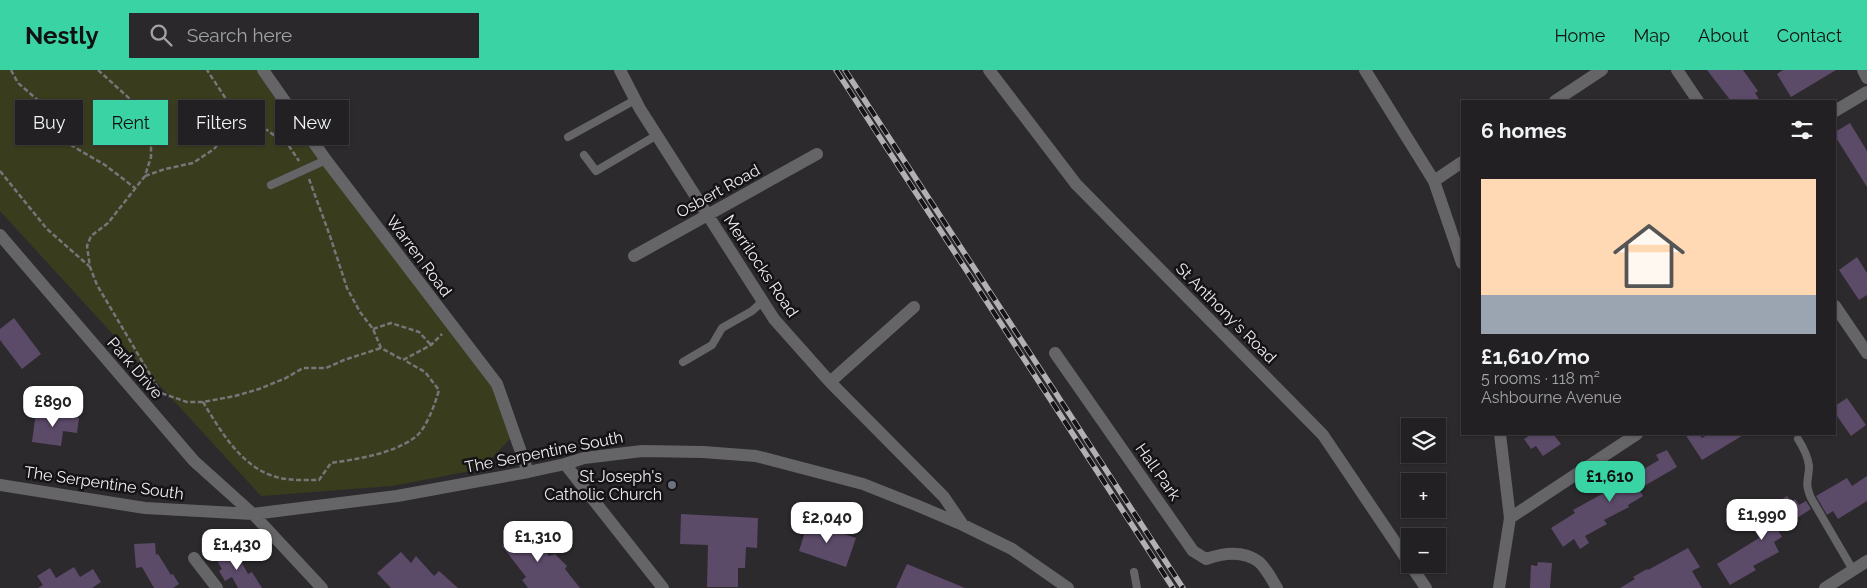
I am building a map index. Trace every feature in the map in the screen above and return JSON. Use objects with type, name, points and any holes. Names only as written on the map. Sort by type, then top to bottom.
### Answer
[{"type":"street","name":"Warren Road","points":[[263,70],[326,160],[497,384],[528,472]]},
{"type":"street","name":"Merrilocks Road","points":[[620,70],[635,100],[774,320],[830,382],[944,497],[963,525]]},
{"type":"street","name":"St Anthony's Road","points":[[989,70],[1076,184],[1323,435],[1426,588]]},
{"type":"street","points":[[1365,70],[1434,181],[1461,260]]},
{"type":"street","points":[[1557,100],[1602,70]]},
{"type":"street","points":[[1677,70],[1697,100]]},
{"type":"street","points":[[1864,70],[1867,78]]},
{"type":"street","points":[[1836,110],[1867,92]]},
{"type":"street","name":"Osbert Road","points":[[634,256],[817,154]]},
{"type":"street","points":[[1434,181],[1461,163]]},
{"type":"street","name":"Park Drive","points":[[0,235],[194,461],[253,514],[322,588]]},
{"type":"street","points":[[830,382],[914,307]]},
{"type":"street","points":[[1836,307],[1867,353]]},
{"type":"street","name":"Hall Park","points":[[1055,353],[1193,551],[1206,559],[1224,553],[1244,555],[1260,563],[1277,588]]},
{"type":"street","points":[[1499,588],[1510,518],[1500,435]]},
{"type":"street","points":[[1510,518],[1635,435]]},
{"type":"street","name":"The Serpentine South","points":[[0,485],[144,508],[253,514],[397,496],[528,472],[584,458],[642,451],[703,452],[756,456],[863,484],[963,525],[1012,549],[1068,588]]},
{"type":"street","points":[[565,464],[664,588]]},
{"type":"street","points":[[194,558],[217,588]]},
{"type":"street","points":[[1825,588],[1867,561]]},
{"type":"lane","points":[[568,137],[635,100]]},
{"type":"lane","points":[[584,155],[596,171],[657,135]]},
{"type":"lane","points":[[271,185],[326,160]]},
{"type":"lane","points":[[683,362],[712,345],[722,328],[752,311],[763,301]]},
{"type":"lane","points":[[1798,439],[1806,451],[1809,466],[1806,487],[1853,570]]},
{"type":"lane","points":[[1134,572],[1137,588]]},
{"type":"path","points":[[11,70],[18,83],[54,114],[61,132],[70,144],[105,165],[135,188]]},
{"type":"path","points":[[98,70],[140,109],[151,134],[151,157],[145,176],[108,223],[91,236],[87,246],[90,267],[97,285],[161,393],[187,402],[203,402],[235,396],[286,378],[303,368],[326,368],[381,348]]},
{"type":"path","points":[[104,76],[105,70]]},
{"type":"path","points":[[208,70],[227,100]]},
{"type":"path","points":[[203,402],[230,442],[249,462],[273,476],[296,480],[319,480],[332,463],[388,450],[415,438],[433,411],[439,390],[425,372],[381,348],[373,329],[360,312],[347,288],[325,221],[305,170],[288,146],[265,130]]},
{"type":"path","points":[[145,176],[165,169],[193,163],[217,145]]},
{"type":"path","points":[[0,171],[47,229],[90,267]]},
{"type":"path","points":[[373,329],[391,323],[419,332],[431,345]]},
{"type":"path","points":[[400,358],[403,360],[431,345],[442,334],[453,327]]},
{"type":"path","points":[[143,403],[161,393]]},
{"type":"green space","points":[[0,70],[267,70],[289,100],[275,100],[275,145],[322,145],[497,384],[514,435],[481,469],[392,486],[261,496],[0,211]]},
{"type":"building","points":[[1707,70],[1743,70],[1758,91],[1755,93],[1759,100],[1730,100]]},
{"type":"building","points":[[1783,70],[1836,70],[1791,97],[1777,74]]},
{"type":"building","points":[[1850,123],[1867,151],[1867,187],[1836,138],[1836,131]]},
{"type":"building","points":[[1857,257],[1867,273],[1867,295],[1859,300],[1839,270]]},
{"type":"building","points":[[14,318],[41,354],[22,369],[0,340],[0,329]]},
{"type":"building","points":[[1847,398],[1866,425],[1851,436],[1836,414],[1836,405]]},
{"type":"building","points":[[36,411],[79,418],[77,433],[63,431],[61,446],[32,442]]},
{"type":"building","points":[[1554,435],[1561,444],[1543,456],[1536,446],[1531,449],[1524,439],[1529,436]]},
{"type":"building","points":[[1686,435],[1700,435],[1702,438],[1707,435],[1743,435],[1702,460]]},
{"type":"building","points":[[1667,450],[1677,467],[1639,489],[1643,496],[1628,505],[1629,507],[1604,520],[1607,524],[1585,536],[1589,543],[1580,549],[1574,539],[1563,547],[1551,528],[1575,513],[1573,510],[1622,483],[1620,479],[1630,474],[1632,476],[1659,460],[1656,455]]},
{"type":"building","points":[[1867,476],[1867,501],[1838,519],[1833,511],[1827,515],[1816,496],[1847,478],[1852,486]]},
{"type":"building","points":[[1787,496],[1791,502],[1795,499],[1799,505],[1806,501],[1811,509],[1778,530],[1782,537],[1774,542],[1779,552],[1753,566],[1756,570],[1730,585],[1717,564],[1759,538],[1754,530],[1763,525],[1760,520],[1775,512],[1771,506]]},
{"type":"building","points":[[681,514],[758,518],[757,548],[746,547],[745,568],[738,568],[738,587],[707,587],[708,545],[680,544]]},
{"type":"building","points":[[808,522],[856,538],[846,567],[799,551]]},
{"type":"building","points":[[525,527],[549,556],[555,554],[567,566],[565,569],[580,588],[528,588],[522,580],[526,577],[502,546]]},
{"type":"building","points":[[155,543],[156,555],[158,554],[179,584],[173,588],[154,588],[142,567],[136,568],[134,544]]},
{"type":"building","points":[[1688,548],[1700,567],[1692,571],[1702,588],[1620,588],[1635,579],[1633,577]]},
{"type":"building","points":[[234,549],[248,574],[252,572],[262,588],[238,588],[232,577],[225,581],[219,571],[222,569],[216,559]]},
{"type":"building","points":[[401,552],[411,563],[416,556],[434,576],[439,571],[458,588],[391,588],[377,573]]},
{"type":"building","points":[[1538,562],[1552,563],[1550,588],[1530,588],[1531,565],[1537,566]]},
{"type":"building","points":[[907,564],[965,588],[896,588]]},
{"type":"building","points":[[74,567],[80,577],[93,569],[101,582],[92,588],[38,588],[43,585],[37,576],[50,568],[56,578]]},
{"type":"railway","points":[[836,70],[1173,588]]},
{"type":"railway","points":[[845,70],[1183,588]]},
{"type":"place","name":"St Joseph's Catholic Church","points":[[672,485]]}]
